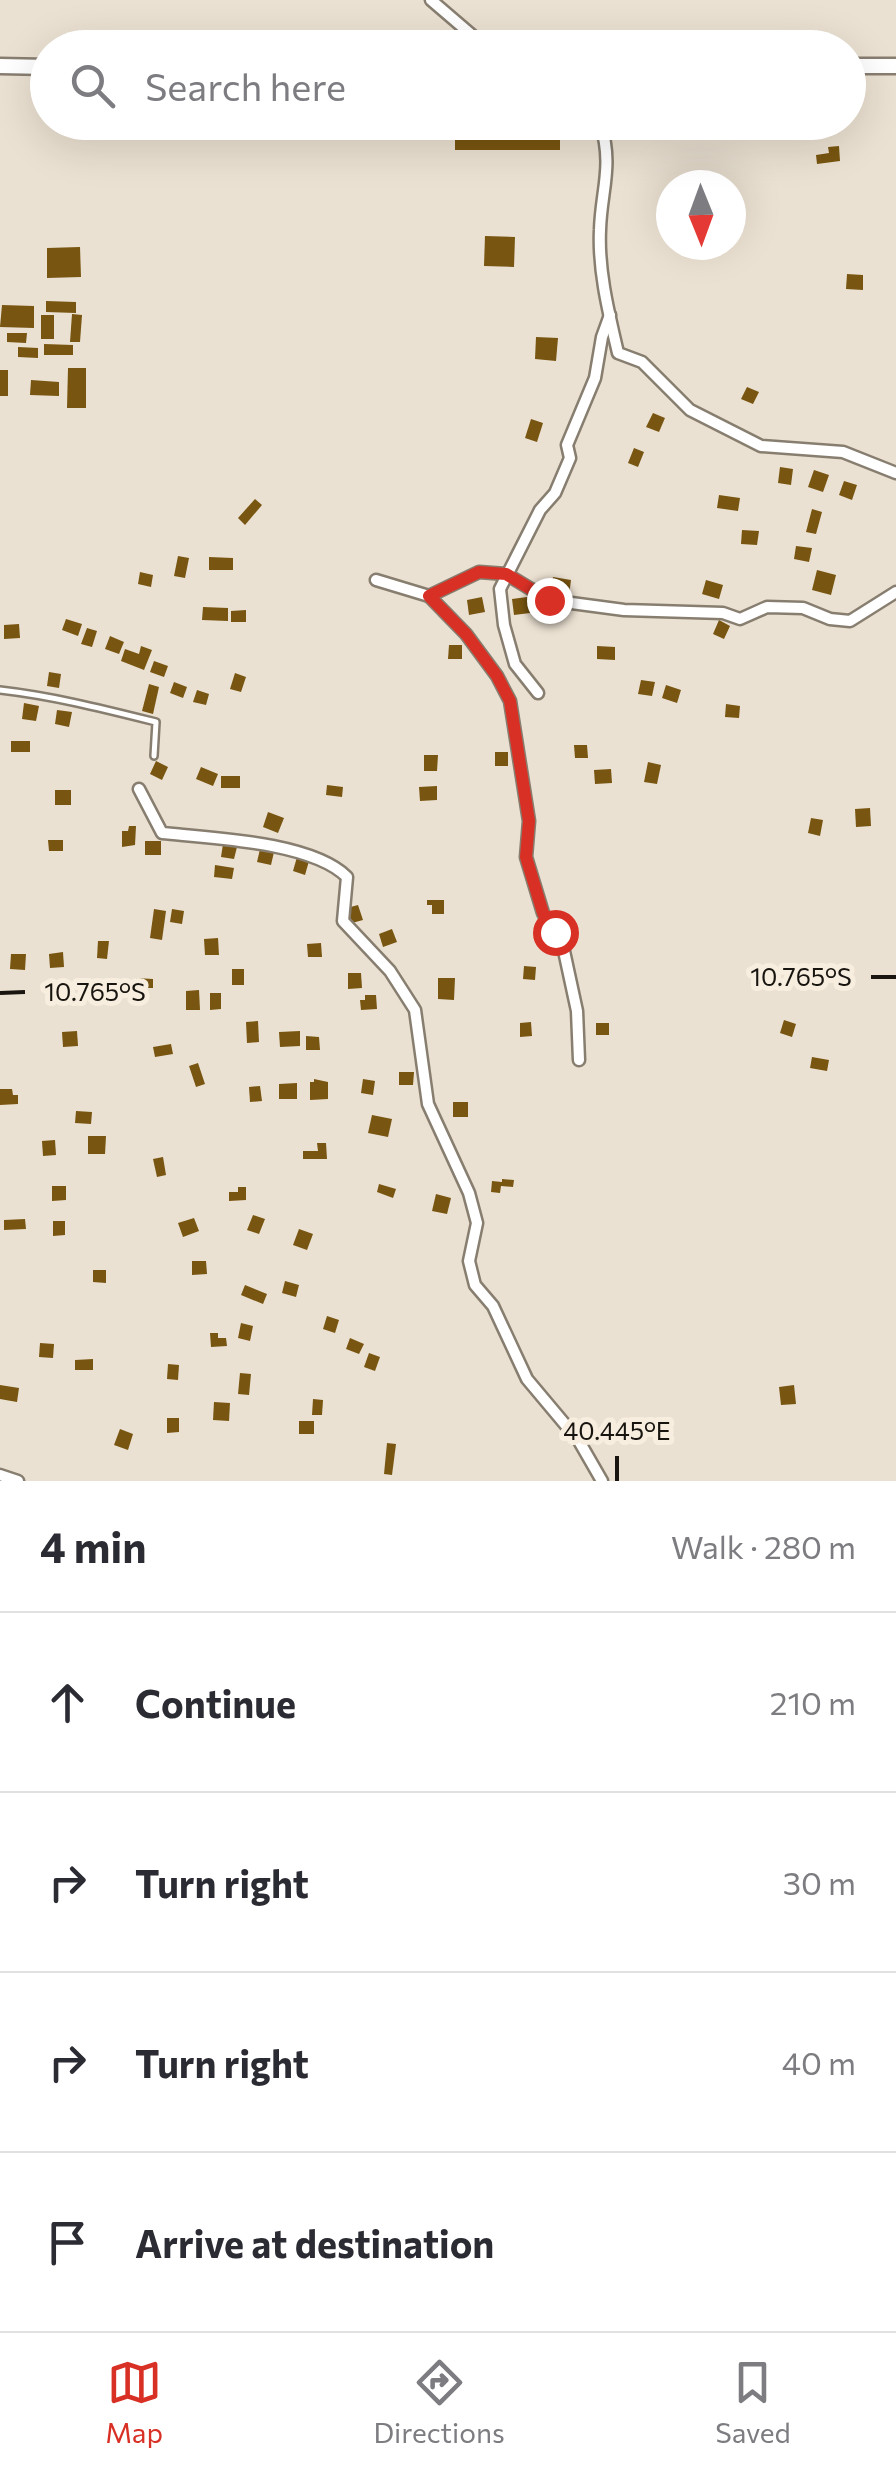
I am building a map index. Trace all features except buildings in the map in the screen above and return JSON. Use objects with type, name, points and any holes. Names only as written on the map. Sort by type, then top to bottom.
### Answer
[{"type":"street","points":[[431,0],[466,30]]},
{"type":"street","points":[[0,66],[30,67]]},
{"type":"street","points":[[866,66],[896,66]]},
{"type":"street","points":[[604,140],[607,187],[600,250],[618,353]]},
{"type":"street","points":[[538,692],[516,664],[504,625],[500,589],[540,510],[555,493],[570,458],[567,446],[595,378],[610,316]]},
{"type":"street","points":[[602,337],[618,353],[642,362],[690,410],[760,446],[843,452],[896,473]]},
{"type":"street","points":[[429,596],[479,572],[506,574],[549,600],[624,610],[723,613],[740,619],[767,607],[802,608],[850,622],[896,592]]},
{"type":"street","points":[[376,580],[429,596],[466,634],[510,701],[529,821],[526,857],[543,913],[564,951],[577,1011],[579,1060]]},
{"type":"street","points":[[139,789],[162,832],[263,844],[334,864],[347,877],[343,920],[390,971],[414,1010],[428,1104],[469,1193],[477,1223],[469,1261],[475,1285],[494,1306],[527,1379],[578,1441],[602,1481]]},
{"type":"street","points":[[0,1475],[18,1481]]},
{"type":"lane","points":[[0,690],[81,702],[156,722],[154,756]]},
{"type":"route","points":[[549,600],[506,574],[479,572],[429,596],[466,634],[510,701],[529,821],[526,857],[543,913],[555,932]]}]
